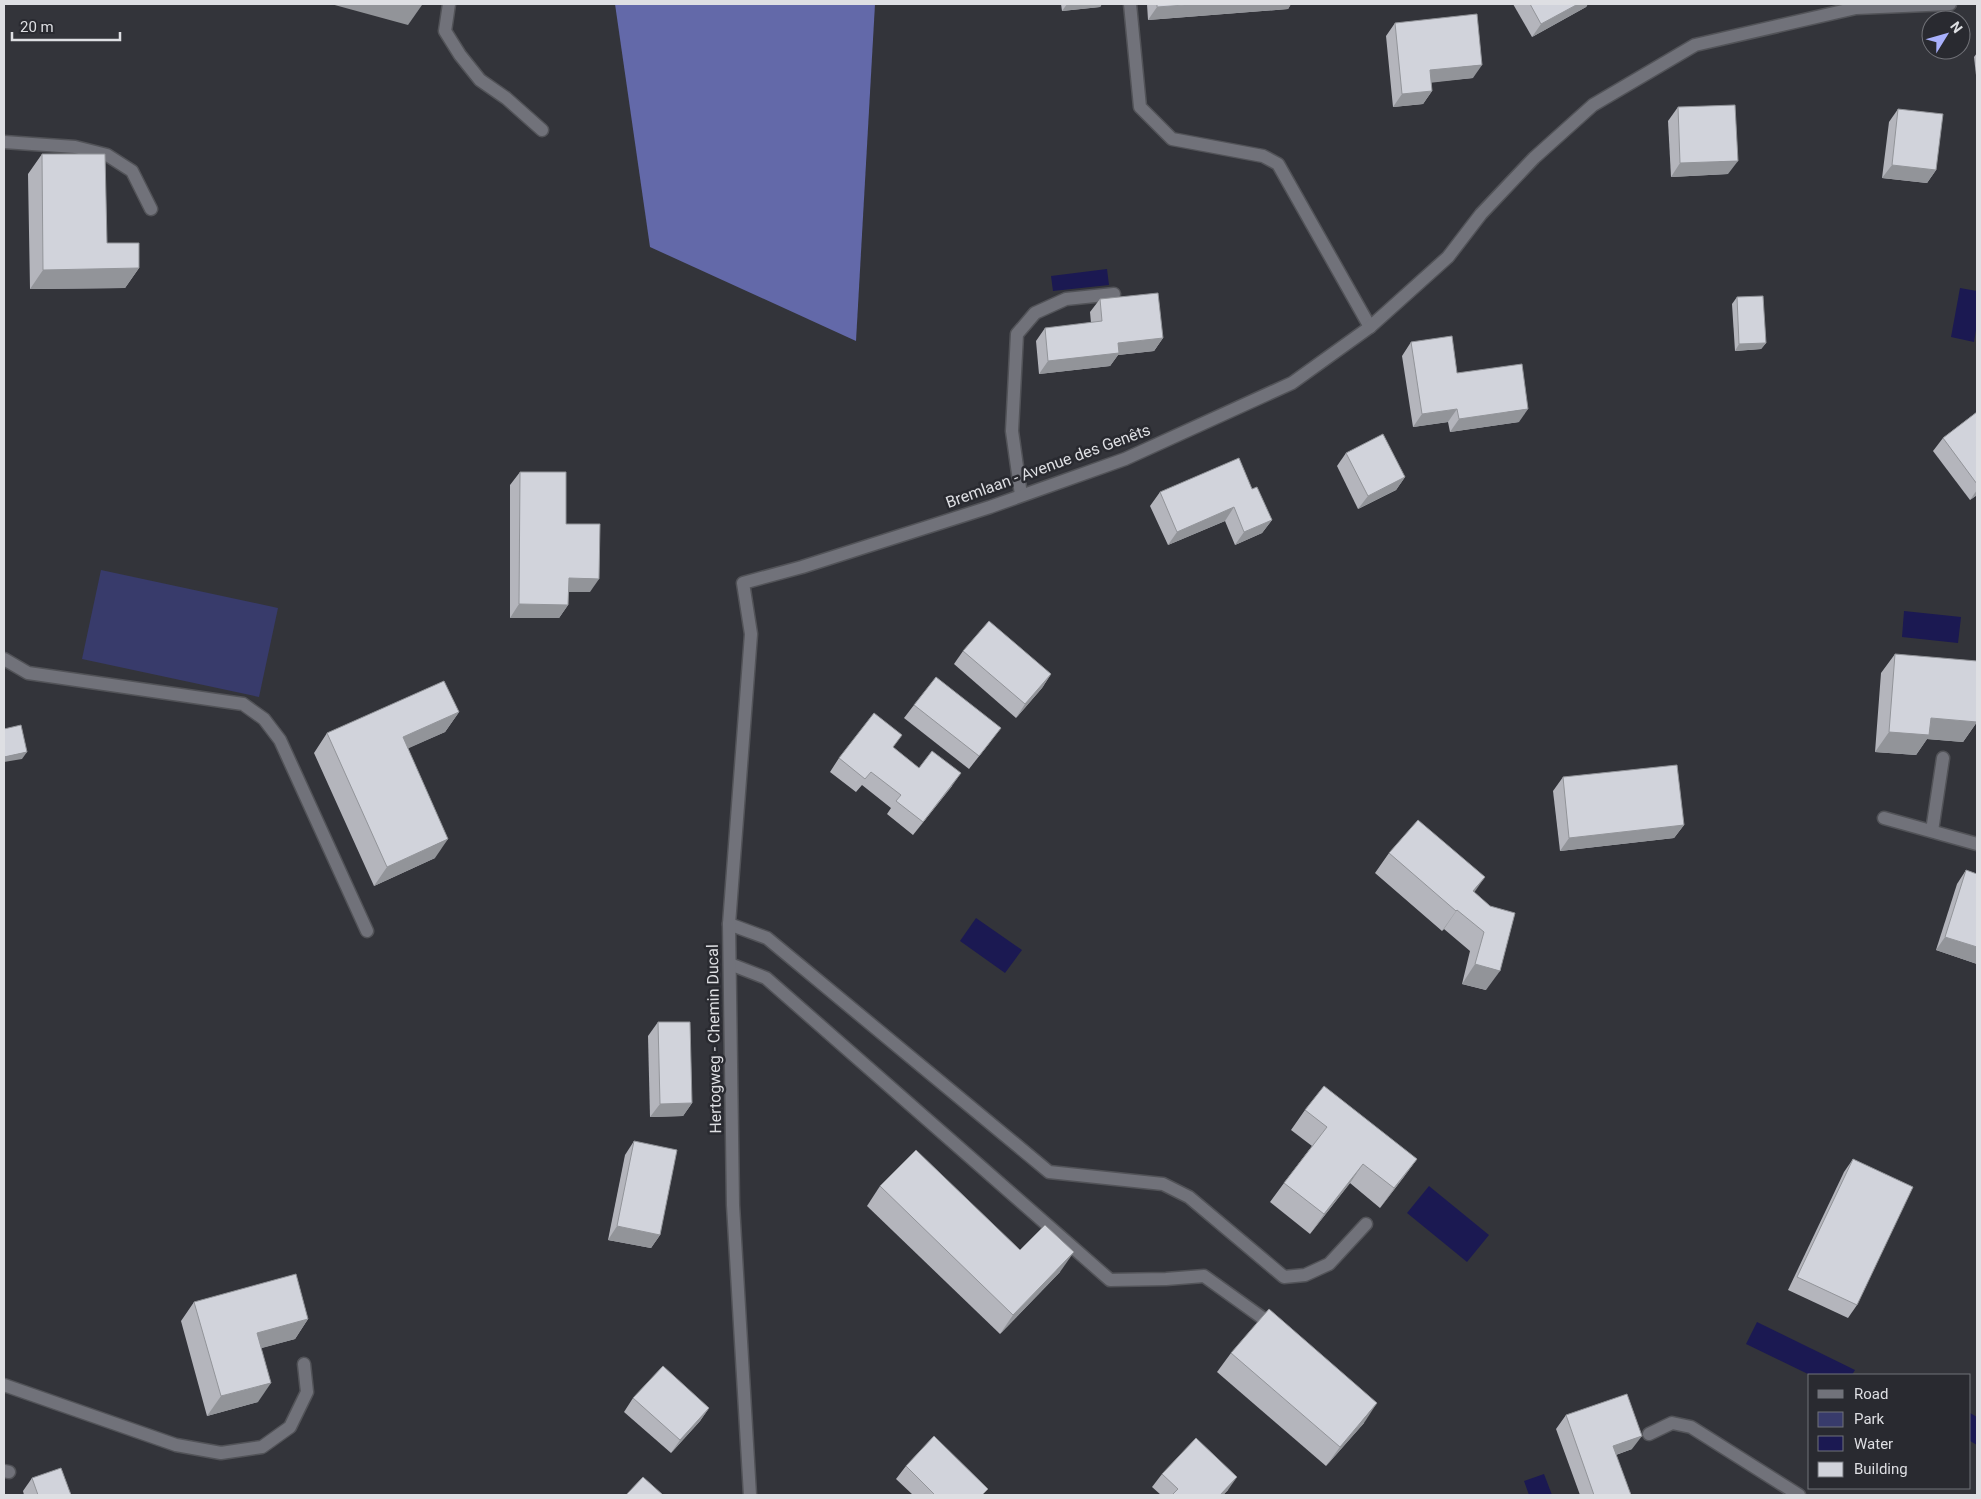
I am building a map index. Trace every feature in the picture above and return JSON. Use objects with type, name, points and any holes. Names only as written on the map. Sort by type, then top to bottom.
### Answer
[{"type":"street","points":[[450,4],[445,31],[460,55],[480,80],[506,98],[542,130]]},
{"type":"street","points":[[1130,4],[1140,107],[1172,139],[1263,156],[1278,164],[1370,327]]},
{"type":"street","name":"Bremlaan - Avenue des Genêts","points":[[743,583],[802,568],[990,507],[1125,459],[1292,382],[1370,327],[1448,257],[1481,214],[1534,158],[1593,105],[1695,45],[1856,8],[1950,4]]},
{"type":"street","points":[[4,142],[75,147],[107,155],[132,171],[151,209]]},
{"type":"street","points":[[1021,495],[1012,431],[1017,334],[1035,313],[1066,299],[1114,294]]},
{"type":"street","name":"Hertogweg - Chemin Ducal","points":[[743,583],[751,634],[729,924],[733,1205],[750,1495]]},
{"type":"street","points":[[4,659],[28,673],[243,704],[264,719],[280,740],[367,931]]},
{"type":"street","points":[[1932,831],[1943,758]]},
{"type":"street","points":[[1884,818],[1977,844]]},
{"type":"street","points":[[729,924],[767,938],[1049,1172],[1163,1184],[1189,1197],[1284,1277],[1306,1275],[1329,1264],[1366,1224]]},
{"type":"street","points":[[730,964],[766,978],[1110,1280],[1204,1276],[1285,1335]]},
{"type":"street","points":[[4,1385],[176,1444],[220,1452],[262,1447],[290,1427],[307,1392],[304,1364]]},
{"type":"street","points":[[1649,1434],[1672,1423],[1691,1427],[1799,1495]]},
{"type":"green space","points":[[101,570],[278,608],[259,697],[82,659]]},
{"type":"shaded area","points":[[615,4],[875,4],[856,341],[650,247]]},
{"type":"water","points":[[1107,269],[1109,285],[1053,291],[1051,276]]},
{"type":"water","points":[[1960,288],[1977,291],[1977,324],[1974,342],[1951,337]]},
{"type":"water","points":[[1904,611],[1961,617],[1958,643],[1902,637]]},
{"type":"water","points":[[976,918],[1022,950],[1005,973],[960,941]]},
{"type":"water","points":[[1429,1186],[1489,1235],[1467,1262],[1407,1213]]},
{"type":"water","points":[[1757,1322],[1855,1370],[1853,1374],[1808,1374],[1746,1344]]},
{"type":"water","points":[[1971,1414],[1977,1417],[1977,1445],[1971,1442]]},
{"type":"water","points":[[1544,1474],[1552,1495],[1529,1495],[1524,1481]]},
{"type":"building","points":[[1157,4],[1198,4],[1157,7]]},
{"type":"building","points":[[1530,4],[1578,4],[1541,24]]},
{"type":"building","points":[[1477,14],[1482,65],[1430,70],[1432,91],[1402,94],[1395,23]]},
{"type":"building","points":[[1735,105],[1738,161],[1680,163],[1678,107]]},
{"type":"building","points":[[1898,109],[1943,114],[1936,170],[1892,165]]},
{"type":"building","points":[[42,154],[105,154],[107,243],[139,243],[139,268],[43,270]]},
{"type":"building","points":[[1158,293],[1163,338],[1118,343],[1119,353],[1048,361],[1045,328],[1102,321],[1100,299]]},
{"type":"building","points":[[1763,296],[1766,343],[1739,344],[1737,297]]},
{"type":"building","points":[[1452,336],[1457,373],[1522,364],[1528,409],[1459,419],[1457,409],[1422,414],[1411,342]]},
{"type":"building","points":[[1977,412],[1977,484],[1943,438]]},
{"type":"building","points":[[1383,434],[1405,477],[1368,496],[1346,453]]},
{"type":"building","points":[[1239,458],[1252,489],[1257,487],[1272,520],[1244,532],[1234,507],[1177,532],[1160,492]]},
{"type":"building","points":[[520,472],[566,472],[566,524],[600,524],[599,579],[569,578],[568,605],[519,604]]},
{"type":"building","points":[[989,621],[1051,674],[1025,704],[963,651]]},
{"type":"building","points":[[1895,654],[1977,661],[1977,722],[1931,718],[1929,735],[1889,732]]},
{"type":"building","points":[[936,677],[1001,728],[979,756],[914,705]]},
{"type":"building","points":[[444,681],[459,712],[403,737],[448,839],[387,867],[327,733]]},
{"type":"building","points":[[874,713],[902,735],[893,747],[919,768],[932,751],[961,773],[923,822],[896,801],[901,795],[871,772],[865,779],[839,758]]},
{"type":"building","points":[[21,725],[27,752],[4,757],[4,729]]},
{"type":"building","points":[[1677,765],[1684,825],[1569,838],[1563,777]]},
{"type":"building","points":[[1418,820],[1485,877],[1473,891],[1490,906],[1515,913],[1500,971],[1475,964],[1484,932],[1456,911],[1389,853]]},
{"type":"building","points":[[1966,870],[1977,874],[1977,947],[1945,937]]},
{"type":"building","points":[[658,1022],[690,1022],[692,1103],[660,1104]]},
{"type":"building","points":[[1324,1086],[1417,1159],[1394,1188],[1363,1164],[1324,1214],[1284,1183],[1327,1127],[1305,1110]]},
{"type":"building","points":[[634,1141],[677,1150],[660,1235],[617,1226]]},
{"type":"building","points":[[916,1150],[1020,1250],[1045,1225],[1074,1252],[1013,1315],[880,1186]]},
{"type":"building","points":[[1853,1159],[1913,1187],[1857,1305],[1797,1277]]},
{"type":"building","points":[[296,1274],[308,1319],[257,1333],[271,1383],[221,1396],[194,1302]]},
{"type":"building","points":[[1269,1309],[1377,1403],[1340,1447],[1231,1353]]},
{"type":"building","points":[[663,1366],[709,1408],[680,1440],[633,1398]]},
{"type":"building","points":[[1627,1394],[1642,1436],[1613,1446],[1631,1495],[1594,1495],[1566,1415]]},
{"type":"building","points":[[934,1436],[988,1489],[982,1495],[935,1495],[906,1466]]},
{"type":"building","points":[[1196,1438],[1237,1477],[1220,1495],[1172,1495],[1178,1489],[1162,1474]]},
{"type":"building","points":[[61,1468],[71,1495],[38,1495],[32,1478]]},
{"type":"building","points":[[643,1477],[663,1495],[626,1495]]}]
